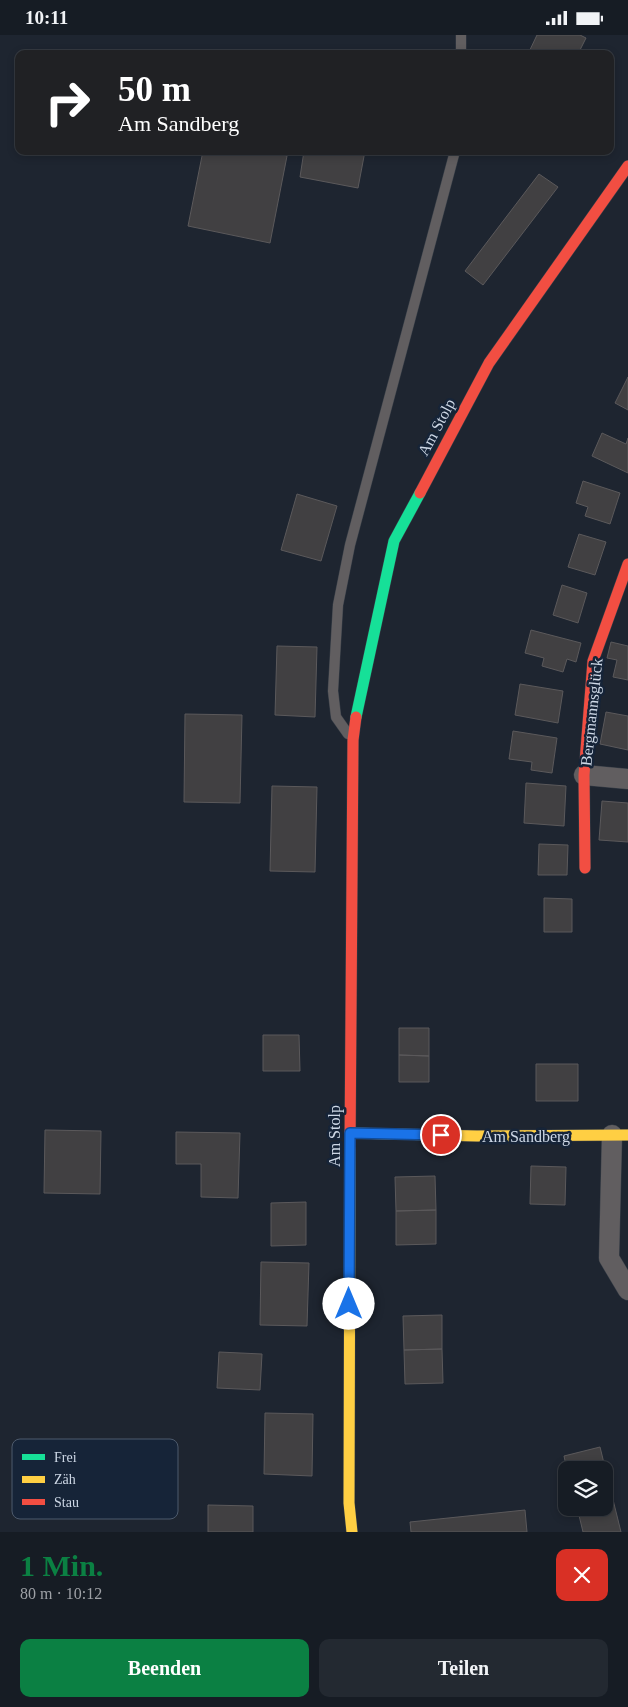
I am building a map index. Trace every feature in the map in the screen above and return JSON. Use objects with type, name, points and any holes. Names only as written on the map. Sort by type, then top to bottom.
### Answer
[{"type":"main road","name":"Am Stolp","points":[[352,1532],[349,1503],[350,1133],[353,740],[357,706],[394,541],[489,363],[625,176]]},
{"type":"main road","name":"Bergmannsglück","points":[[585,868],[584,775],[593,661],[628,563]]},
{"type":"main road","name":"Am Sandberg","points":[[350,1133],[477,1136],[620,1135]]},
{"type":"street","name":"Bergmannsglück","points":[[584,775],[628,779]]},
{"type":"street","name":"Am Sandberg","points":[[620,1135],[609,1258],[628,1290]]},
{"type":"lane","points":[[461,35],[461,50]]},
{"type":"lane","points":[[353,740],[336,717],[334,691],[338,605],[350,545],[454,155]]},
{"type":"building","points":[[537,35],[580,35],[586,38],[580,50],[530,50]]},
{"type":"building","points":[[202,155],[287,156],[270,243],[188,226]]},
{"type":"building","points":[[303,155],[364,155],[358,188],[300,177]]},
{"type":"building","points":[[539,174],[558,187],[483,285],[465,271]]},
{"type":"building","points":[[628,377],[628,410],[615,403]]},
{"type":"building","points":[[602,433],[626,444],[628,438],[628,473],[592,456]]},
{"type":"building","points":[[583,481],[620,493],[610,524],[585,516],[588,507],[576,503]]},
{"type":"building","points":[[297,494],[337,506],[321,561],[281,550]]},
{"type":"building","points":[[579,534],[606,542],[595,575],[568,567]]},
{"type":"building","points":[[562,585],[587,593],[578,623],[553,615]]},
{"type":"building","points":[[531,630],[581,643],[576,662],[567,659],[563,672],[542,666],[544,658],[525,653]]},
{"type":"building","points":[[611,642],[628,646],[628,680],[613,677],[617,660],[607,658]]},
{"type":"building","points":[[277,646],[317,647],[315,717],[275,715]]},
{"type":"building","points":[[520,684],[563,691],[558,723],[515,715]]},
{"type":"building","points":[[606,712],[628,716],[628,750],[600,744]]},
{"type":"building","points":[[185,714],[242,715],[240,803],[184,802]]},
{"type":"building","points":[[513,731],[557,738],[552,773],[531,770],[532,762],[509,759]]},
{"type":"building","points":[[526,783],[566,786],[564,826],[524,823]]},
{"type":"building","points":[[272,786],[317,787],[315,872],[270,871]]},
{"type":"building","points":[[602,801],[628,803],[628,842],[599,840]]},
{"type":"building","points":[[539,844],[568,845],[567,875],[538,875]]},
{"type":"building","points":[[544,898],[572,899],[572,932],[544,932]]},
{"type":"building","points":[[399,1028],[429,1028],[429,1056],[399,1055]]},
{"type":"building","points":[[263,1035],[299,1035],[300,1071],[263,1071]]},
{"type":"building","points":[[399,1055],[429,1056],[429,1082],[399,1082]]},
{"type":"building","points":[[536,1064],[578,1064],[578,1101],[536,1101]]},
{"type":"building","points":[[45,1130],[101,1131],[100,1194],[44,1193]]},
{"type":"building","points":[[176,1132],[240,1133],[238,1198],[201,1197],[201,1164],[176,1164]]},
{"type":"building","points":[[531,1166],[566,1167],[565,1205],[530,1204]]},
{"type":"building","points":[[435,1176],[436,1210],[396,1211],[395,1177]]},
{"type":"building","points":[[306,1202],[306,1245],[271,1246],[271,1203]]},
{"type":"building","points":[[436,1210],[436,1244],[396,1245],[396,1211]]},
{"type":"building","points":[[261,1262],[309,1263],[307,1326],[260,1325]]},
{"type":"building","points":[[442,1315],[442,1349],[404,1350],[403,1316]]},
{"type":"building","points":[[442,1349],[443,1383],[405,1384],[404,1350]]},
{"type":"building","points":[[219,1352],[262,1354],[260,1390],[217,1388]]},
{"type":"building","points":[[265,1413],[313,1414],[312,1476],[264,1474]]},
{"type":"building","points":[[600,1447],[603,1461],[565,1461],[564,1456]]},
{"type":"building","points":[[613,1500],[621,1532],[583,1532],[579,1516],[613,1516]]},
{"type":"building","points":[[208,1505],[253,1506],[253,1532],[208,1532]]},
{"type":"building","points":[[525,1510],[527,1532],[411,1532],[410,1522]]},
{"type":"traffic: fast","points":[[356,717],[394,541],[420,493]]},
{"type":"traffic: slow","points":[[350,1133],[477,1136],[628,1135]]},
{"type":"traffic: slow","points":[[350,1149],[349,1503],[352,1532]]},
{"type":"traffic: jam","points":[[420,493],[489,363],[628,166]]},
{"type":"traffic: jam","points":[[585,868],[584,775],[593,661],[628,564]]},
{"type":"traffic: jam","points":[[350,1149],[353,740],[356,717]]},
{"type":"route","points":[[349,1304],[350,1133],[441,1135]]}]
